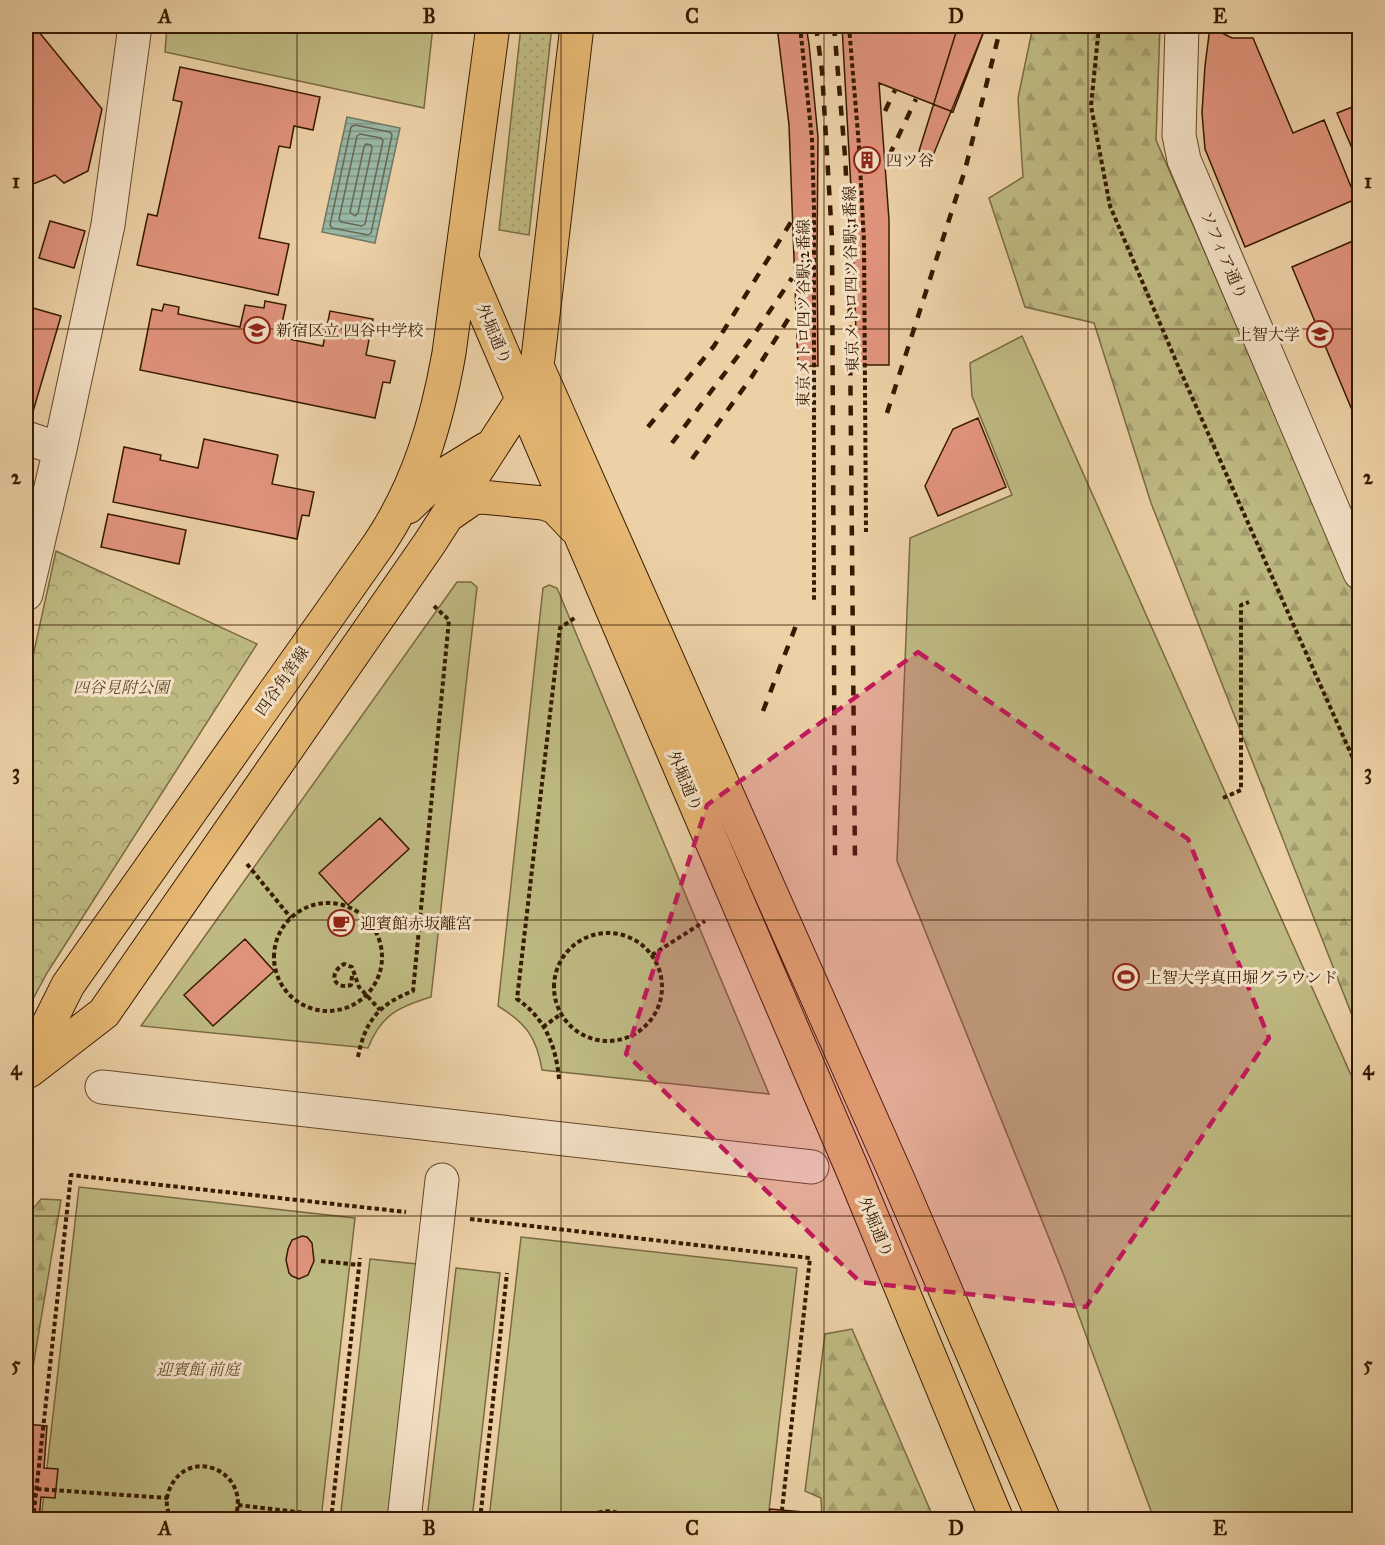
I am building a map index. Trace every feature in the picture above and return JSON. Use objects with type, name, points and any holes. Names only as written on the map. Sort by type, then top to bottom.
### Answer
[{"type":"main road","points":[[463,261],[493,26]]},
{"type":"main road","name":"外堀通り","points":[[577,26],[537,366],[897,1177],[1044,1520]]},
{"type":"main road","name":"外堀通り","points":[[463,261],[576,530],[853,1172],[997,1520]]},
{"type":"main road","name":"四谷角筈線","points":[[26,1069],[68,985],[396,519],[414,480],[441,400],[463,261]]},
{"type":"main road","points":[[26,1074],[104,1013],[446,517],[522,400],[537,366]]},
{"type":"main road","points":[[396,519],[436,479],[493,445],[540,444],[584,474]]},
{"type":"main road","points":[[446,517],[473,498],[543,503],[555,507],[576,530]]},
{"type":"street","points":[[26,594],[108,225],[135,26]]},
{"type":"street","name":"ソフィア通り","points":[[1182,26],[1179,135],[1184,160],[1353,541],[1359,573]]},
{"type":"street","points":[[26,438],[60,449]]},
{"type":"street","points":[[102,1088],[812,1167]]},
{"type":"street","points":[[404,1520],[442,1180]]},
{"type":"path","name":"東京メトロ四ツ谷駅;2番線","points":[[800,26],[812,139],[814,209],[814,600]]},
{"type":"path","name":"東京メトロ四ツ谷駅;1番線","points":[[849,26],[864,242],[866,532]]},
{"type":"path","points":[[1099,26],[1091,105],[1110,206],[1359,774]]},
{"type":"path","points":[[1223,798],[1241,790],[1241,605],[1249,602]]},
{"type":"path","points":[[358,1057],[363,1036],[380,1010],[393,1000],[413,991],[449,620],[434,606]]},
{"type":"path","points":[[559,1079],[557,1059],[543,1027],[531,1009],[517,999],[560,628],[576,617]]},
{"type":"path","points":[[247,864],[291,918]]},
{"type":"path","points":[[329,903],[349,908],[367,920],[375,931],[382,958],[375,984],[366,996],[354,1005],[339,1010],[324,1011],[308,1008],[284,989],[277,975],[274,960],[275,945],[281,930],[291,918],[302,910],[329,903]]},
{"type":"path","points":[[652,956],[705,921]]},
{"type":"path","points":[[612,933],[628,937],[643,946],[652,956],[661,974],[663,987],[660,1001],[655,1014],[635,1034],[622,1040],[594,1040],[581,1034],[561,1014],[555,999],[554,982],[558,966],[567,952],[580,941],[595,935],[612,933]]},
{"type":"path","points":[[352,976],[351,985],[348,986],[336,983],[334,977],[340,966],[349,965],[355,970],[359,987],[380,1010]]},
{"type":"path","points":[[543,1027],[561,1014]]},
{"type":"path","points":[[238,1505],[331,1518],[360,1258]]},
{"type":"path","points":[[321,1261],[359,1265]]},
{"type":"path","points":[[480,1520],[507,1273]]},
{"type":"path","points":[[172,1520],[167,1505],[174,1481],[191,1468],[200,1466],[214,1468],[232,1481],[237,1491],[238,1505],[234,1520]]},
{"type":"path","points":[[36,1489],[168,1498]]},
{"type":"path","points":[[585,1520],[596,1513],[605,1511],[619,1513],[631,1520]]},
{"type":"highlighted area","points":[[918,652],[1188,839],[1269,1038],[1086,1307],[860,1282],[626,1054],[707,805]]},
{"type":"green space","points":[[167,26],[433,26],[424,108],[165,52]]},
{"type":"green space","points":[[521,26],[552,26],[529,235],[499,230]]},
{"type":"green space","points":[[1033,26],[1160,26],[1156,140],[1359,606],[1359,1033],[1151,503],[1094,323],[1025,307],[989,198],[1023,177],[1018,98]]},
{"type":"green space","name":"上智大学真田堀グラウンド","points":[[1022,336],[1359,1093],[1359,1519],[1154,1519],[1063,1273],[897,861],[910,538],[1012,495],[972,396],[970,363]]},
{"type":"green space","name":"四谷見附公園","points":[[56,551],[257,644],[47,973],[26,1012],[26,688]]},
{"type":"green space","points":[[457,582],[471,582],[477,587],[431,997],[392,1014],[379,1028],[368,1048],[141,1026]]},
{"type":"green space","points":[[549,585],[557,588],[769,1094],[542,1070],[537,1049],[529,1032],[498,1006],[543,588]]},
{"type":"green space","name":"迎賓館 前庭","points":[[79,1187],[355,1218],[321,1519],[41,1520]]},
{"type":"green space","points":[[41,1199],[61,1200],[26,1409],[26,1218]]},
{"type":"green space","points":[[521,1237],[797,1268],[768,1519],[489,1519]]},
{"type":"green space","points":[[370,1259],[417,1264],[389,1519],[340,1520]]},
{"type":"green space","points":[[456,1268],[500,1273],[472,1519],[427,1519]]},
{"type":"green space","points":[[852,1329],[934,1519],[822,1519],[821,1498],[805,1491],[825,1334]]},
{"type":"water","points":[[347,117],[400,128],[375,243],[322,232]]},
{"type":"building","points":[[26,26],[34,26],[102,109],[88,171],[64,183],[55,175],[26,187]]},
{"type":"building","points":[[777,26],[806,26],[809,44],[818,137],[818,366],[798,366],[789,125]]},
{"type":"building","name":"四ツ谷","points":[[842,26],[986,26],[953,112],[879,83],[889,220],[889,365],[857,365],[852,207]]},
{"type":"building","points":[[958,26],[986,26],[932,158],[919,151]]},
{"type":"building","points":[[1210,27],[1232,38],[1253,38],[1293,133],[1324,120],[1356,199],[1245,247],[1205,149],[1202,113]]},
{"type":"building","points":[[180,67],[320,97],[313,130],[294,126],[290,148],[279,146],[259,238],[289,244],[278,295],[137,265],[148,214],[157,216],[182,102],[173,100]]},
{"type":"building","points":[[1360,104],[1360,167],[1337,113]]},
{"type":"building","points":[[50,221],[85,231],[74,268],[39,258]]},
{"type":"building","points":[[1360,238],[1360,429],[1292,267]]},
{"type":"building","points":[[265,301],[286,305],[279,337],[323,346],[330,311],[373,319],[366,355],[395,361],[390,383],[383,382],[375,418],[140,370],[152,309],[162,311],[164,304],[179,307],[178,314],[240,327],[245,305],[264,308]]},
{"type":"building","points":[[26,306],[61,316],[32,415],[26,413]]},
{"type":"building","points":[[978,418],[1006,487],[938,516],[925,486],[953,429]]},
{"type":"building","points":[[204,439],[278,455],[272,484],[314,492],[309,516],[302,515],[297,539],[113,502],[124,447],[161,455],[160,460],[198,468]]},
{"type":"building","points":[[108,514],[186,530],[179,564],[101,547]]},
{"type":"building","points":[[380,818],[409,849],[348,905],[319,873]]},
{"type":"building","points":[[245,939],[274,971],[213,1026],[184,995]]},
{"type":"building","points":[[302,1236],[307,1237],[312,1243],[314,1261],[308,1275],[299,1279],[289,1273],[286,1260],[292,1240]]},
{"type":"building","points":[[26,1424],[47,1426],[44,1468],[58,1469],[55,1498],[41,1497],[39,1520],[26,1520]]},
{"type":"building","points":[[770,1509],[803,1512],[802,1520],[769,1520]]},
{"type":"railway","points":[[816,26],[822,71],[832,238],[835,862]]},
{"type":"railway","points":[[834,26],[849,231],[855,863]]},
{"type":"railway","points":[[887,413],[965,170],[1001,26]]},
{"type":"railway","points":[[885,111],[895,90]]},
{"type":"railway","points":[[889,156],[916,99]]},
{"type":"railway","points":[[648,427],[714,346],[791,222]]},
{"type":"railway","points":[[672,443],[753,336],[792,278]]},
{"type":"railway","points":[[692,459],[751,378],[792,313]]},
{"type":"railway","points":[[763,711],[797,623]]},
{"type":"place","name":"四ツ谷","points":[[867,160]]},
{"type":"place","name":"新宿区立 四谷中学校","points":[[257,330]]},
{"type":"place","name":"上智大学","points":[[1320,334]]},
{"type":"place","name":"迎賓館赤坂離宮","points":[[341,923]]},
{"type":"place","name":"上智大学真田堀グラウンド","points":[[1126,977]]}]
